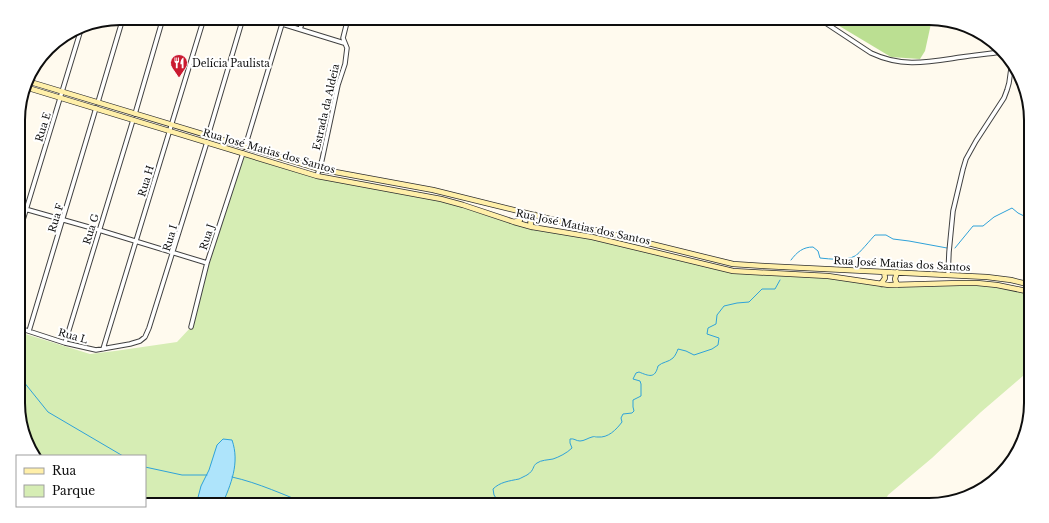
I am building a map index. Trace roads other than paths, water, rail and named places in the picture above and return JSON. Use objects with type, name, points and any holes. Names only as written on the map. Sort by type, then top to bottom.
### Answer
[{"type":"main road","name":"Rua José Matias dos Santos","points":[[32,83],[319,169],[433,190],[733,264],[986,277],[1024,283]]},
{"type":"main road","name":"Rua José Matias dos Santos","points":[[30,89],[317,176],[441,199],[532,227],[592,236],[733,271],[828,276],[897,285],[977,283],[997,285],[1024,291]]},
{"type":"main road","points":[[514,222],[520,220],[520,213],[517,211]]},
{"type":"main road","points":[[532,227],[530,224],[531,220],[535,215]]},
{"type":"main road","points":[[881,284],[885,278],[884,272]]},
{"type":"main road","points":[[896,272],[897,285]]},
{"type":"street","points":[[98,102],[121,25]]},
{"type":"street","points":[[135,114],[161,25]]},
{"type":"street","name":"Rua H","points":[[103,350],[202,25]]},
{"type":"street","points":[[208,136],[241,25]]},
{"type":"street","points":[[245,147],[282,25]]},
{"type":"street","points":[[286,25],[344,43]]},
{"type":"street","points":[[300,29],[301,25]]},
{"type":"street","name":"Estrada da Aldeia","points":[[317,176],[338,85],[345,64],[347,48],[343,38],[346,25]]},
{"type":"street","points":[[829,25],[871,53],[893,61],[914,63],[928,62],[997,53]]},
{"type":"street","name":"Rua E","points":[[25,212],[80,34]]},
{"type":"street","points":[[948,275],[953,211],[963,169],[971,150],[1004,98],[1010,71]]},
{"type":"street","name":"Rua F","points":[[29,331],[96,108]]},
{"type":"street","name":"Rua G","points":[[65,343],[133,120]]},
{"type":"street","name":"Rua I","points":[[145,337],[173,253],[207,142]]},
{"type":"street","name":"Rua J","points":[[191,328],[207,263],[243,153]]},
{"type":"street","points":[[26,209],[207,263]]},
{"type":"street","name":"Rua L","points":[[25,330],[90,350],[103,350],[136,343],[145,337]]},
{"type":"water","points":[[223,439],[232,440],[235,465],[231,481],[225,498],[198,498],[201,486],[209,470],[217,445]]},
{"type":"waterway","points":[[1024,206],[1024,216]]},
{"type":"waterway","points":[[955,248],[973,226],[983,226],[994,217],[1012,208],[1024,216]]},
{"type":"waterway","points":[[791,260],[800,250],[813,247],[818,251],[820,258],[851,258],[855,256],[875,235],[886,235],[893,239],[947,248]]},
{"type":"waterway","points":[[496,498],[493,489],[502,483],[519,479],[527,475],[535,464],[553,459],[565,453],[572,448],[570,439],[582,441],[593,437],[602,437],[612,433],[622,422],[621,418],[623,414],[632,413],[634,411],[633,400],[641,396],[640,381],[633,379],[636,373],[639,372],[653,375],[658,366],[673,358],[678,349],[694,355],[712,349],[718,345],[719,338],[707,334],[708,328],[716,324],[717,315],[724,306],[749,302],[762,289],[775,289],[780,280]]},
{"type":"waterway","points":[[25,383],[48,412],[121,455]]},
{"type":"waterway","points":[[146,467],[182,475],[207,475]]},
{"type":"waterway","points":[[232,477],[262,486],[292,498]]},
{"type":"place","name":"Delícia Paulista","points":[[179,78]]}]
